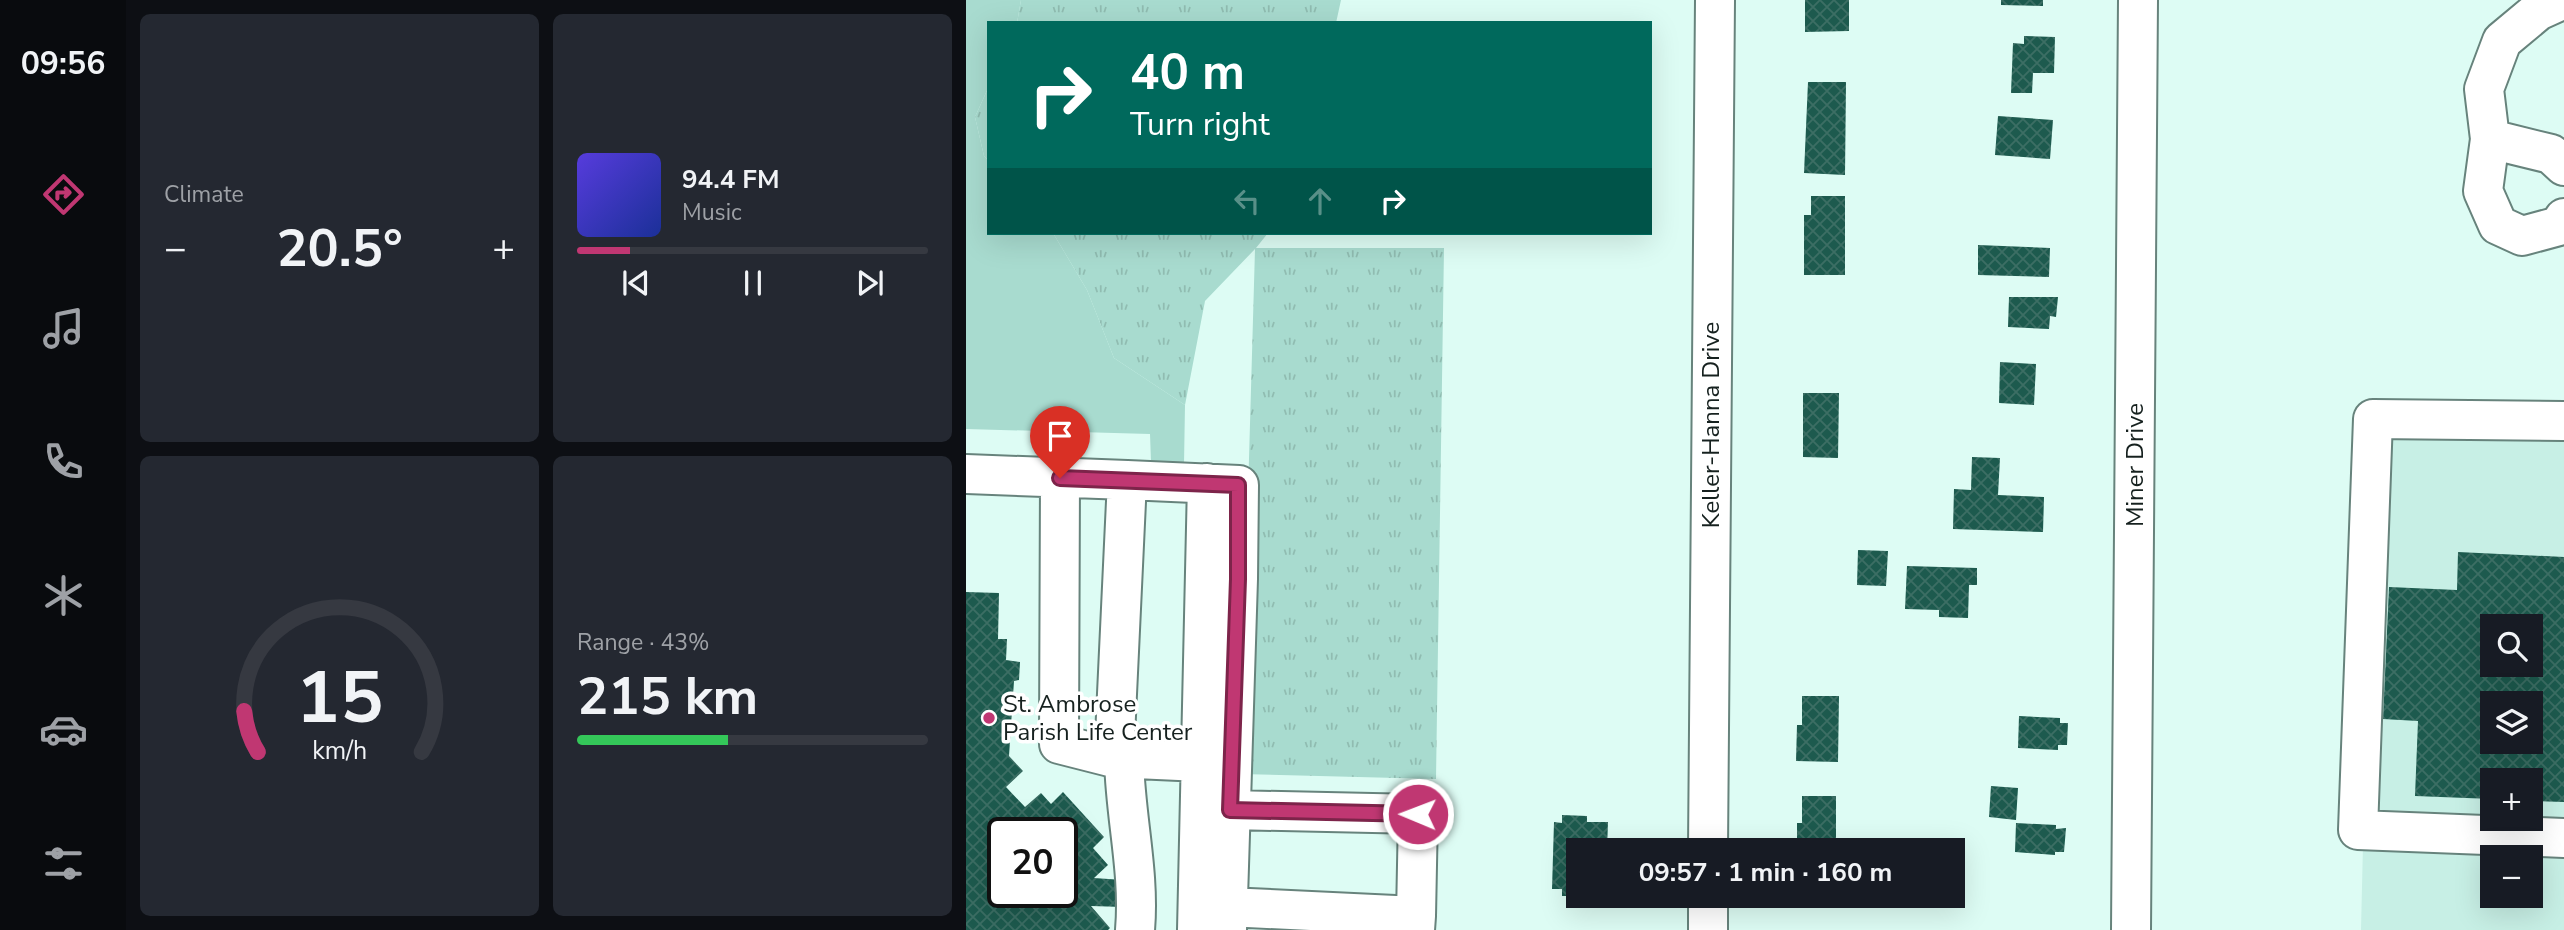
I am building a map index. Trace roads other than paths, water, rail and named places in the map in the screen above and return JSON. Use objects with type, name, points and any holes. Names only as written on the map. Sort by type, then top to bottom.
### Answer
[{"type":"street","name":"Keller-Hanna Drive","points":[[1709,838],[1715,0]]},
{"type":"street","name":"Miner Drive","points":[[2132,930],[2138,0]]},
{"type":"street","points":[[2562,0],[2538,11],[2502,41],[2484,89],[2490,139],[2483,191],[2498,225],[2522,236],[2559,226],[2564,218]]},
{"type":"street","points":[[2490,139],[2551,155],[2564,166]]},
{"type":"street","points":[[2564,421],[2373,419],[2358,830],[2564,838]]},
{"type":"street","points":[[966,474],[1238,485],[1218,702],[1201,762],[1217,922]]},
{"type":"street","points":[[1060,478],[1059,744],[1119,758],[1201,762]]},
{"type":"street","points":[[1126,480],[1119,758],[1125,782],[1137,901],[1135,930]]},
{"type":"street","points":[[1217,922],[1230,810],[1218,702]]},
{"type":"street","points":[[1217,922],[1416,923],[1418,814],[1230,810]]},
{"type":"street","points":[[1708,908],[1708,930]]},
{"type":"place","name":"St. Ambrose Parish Life Center","points":[[989,718]]}]
